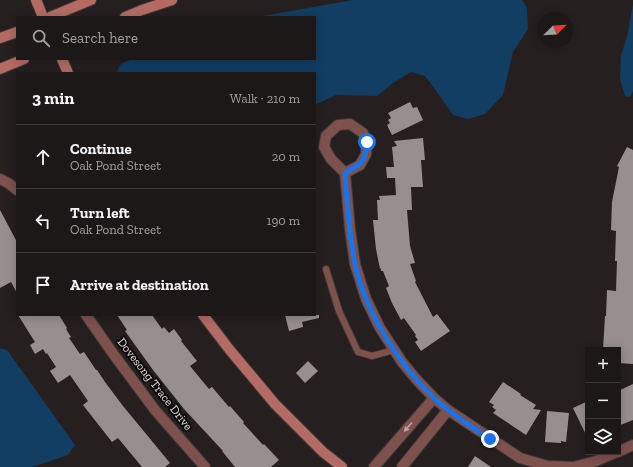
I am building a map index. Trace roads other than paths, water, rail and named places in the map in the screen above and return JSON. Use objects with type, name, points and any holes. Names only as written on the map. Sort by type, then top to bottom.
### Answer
[{"type":"street","points":[[36,0],[44,16]]},
{"type":"street","points":[[52,16],[91,0]]},
{"type":"street","points":[[127,16],[172,0]]},
{"type":"street","points":[[0,38],[16,32]]},
{"type":"street","points":[[0,69],[22,60]]},
{"type":"street","points":[[62,60],[68,72]]},
{"type":"street","points":[[345,173],[360,164],[366,154],[367,142],[363,133],[350,124],[338,125],[326,136],[324,147],[331,159],[345,173],[355,264],[366,299],[380,328],[402,362],[416,379],[448,410],[520,458],[548,466],[574,467],[611,455]]},
{"type":"street","points":[[0,179],[16,189]]},
{"type":"street","name":"Dovesong Trace Drive","points":[[87,316],[155,410],[205,467]]},
{"type":"street","points":[[204,316],[275,404],[323,452],[342,467]]},
{"type":"street","points":[[374,467],[434,398]]},
{"type":"street","points":[[402,467],[448,410]]},
{"type":"street","points":[[621,451],[633,445]]},
{"type":"lane","points":[[326,269],[339,311],[358,352],[372,356],[394,350]]},
{"type":"water","points":[[353,0],[522,0],[527,8],[528,29],[513,52],[503,95],[485,114],[468,119],[453,115],[425,76],[411,72],[393,83],[377,96],[336,95],[316,105],[316,72],[117,72],[121,64],[130,60],[316,60],[316,16],[263,16]]},
{"type":"water","points":[[633,4],[633,91],[630,97],[625,96],[620,79],[621,56],[628,32]]},
{"type":"water","points":[[0,348],[7,350],[75,445],[68,455],[32,467],[0,467]]}]
